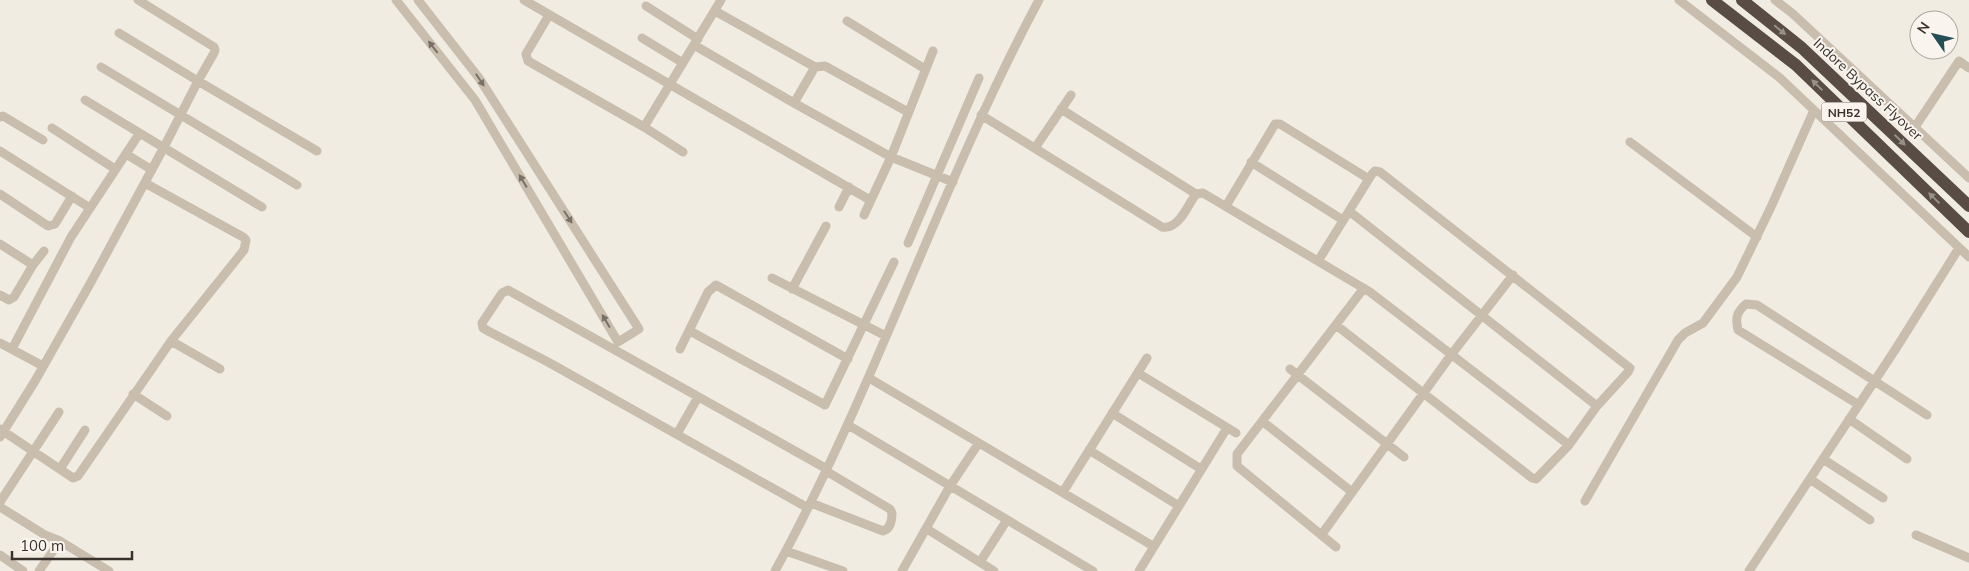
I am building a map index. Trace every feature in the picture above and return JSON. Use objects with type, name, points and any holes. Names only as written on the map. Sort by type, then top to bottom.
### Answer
[{"type":"highway","name":"NH52","points":[[1712,0],[1796,65],[1969,232]]},
{"type":"highway","name":"Indore Bypass Flyover","points":[[1742,0],[1802,48],[1969,206]]},
{"type":"street","points":[[138,0],[214,47],[215,50],[180,114],[164,149],[152,170],[43,366],[1,433],[33,451],[73,478],[78,476],[171,341],[244,250],[246,240],[145,183]]},
{"type":"street","points":[[396,0],[475,100],[618,342],[639,329],[479,78],[418,0]]},
{"type":"street","points":[[524,0],[870,200]]},
{"type":"street","points":[[644,127],[721,0]]},
{"type":"street","points":[[775,571],[848,425],[981,115],[1039,0]]},
{"type":"street","points":[[1679,0],[1780,78],[1969,257]]},
{"type":"street","points":[[1775,0],[1792,12],[1969,178]]},
{"type":"street","points":[[646,6],[696,42],[794,103],[891,157],[953,182]]},
{"type":"street","points":[[715,11],[815,68],[825,66],[908,112]]},
{"type":"street","points":[[549,15],[526,54],[528,61],[644,127],[683,152]]},
{"type":"street","points":[[847,21],[925,69]]},
{"type":"street","points":[[119,34],[317,151]]},
{"type":"street","points":[[642,38],[683,63]]},
{"type":"street","points":[[864,215],[891,157],[933,51]]},
{"type":"street","points":[[1915,127],[1959,61],[1969,68]]},
{"type":"street","points":[[102,67],[297,186]]},
{"type":"street","points":[[794,103],[815,68]]},
{"type":"street","points":[[908,243],[979,78]]},
{"type":"street","points":[[1035,148],[1071,95]]},
{"type":"street","points":[[85,100],[262,207]]},
{"type":"street","points":[[1061,109],[1196,194],[1203,193],[1364,288],[1569,445]]},
{"type":"street","points":[[1585,502],[1678,340],[1685,333],[1698,327],[1708,317],[1737,277],[1814,110]]},
{"type":"street","points":[[981,115],[1162,227],[1168,228],[1179,220],[1196,194]]},
{"type":"street","points":[[0,116],[43,140]]},
{"type":"street","points":[[1226,206],[1271,127],[1275,124],[1280,124],[1369,179]]},
{"type":"street","points":[[52,128],[115,168]]},
{"type":"street","points":[[12,349],[51,274],[115,168],[139,134]]},
{"type":"street","points":[[1630,142],[1757,237]]},
{"type":"street","points":[[0,151],[90,208]]},
{"type":"street","points":[[126,154],[152,170]]},
{"type":"street","points":[[1251,162],[1343,220]]},
{"type":"street","points":[[1318,261],[1369,179],[1375,171],[1380,172],[1630,368],[1569,445],[1536,479],[1532,478],[1336,325]]},
{"type":"street","points":[[839,207],[849,187]]},
{"type":"street","points":[[0,194],[48,226],[55,224],[72,196]]},
{"type":"street","points":[[1349,211],[1598,406]]},
{"type":"street","points":[[792,289],[826,226]]},
{"type":"street","points":[[0,244],[33,264]]},
{"type":"street","points":[[1749,571],[1859,405],[1959,248]]},
{"type":"street","points":[[0,295],[9,300],[14,297],[33,264],[44,251]]},
{"type":"street","points":[[690,331],[825,405],[894,262]]},
{"type":"street","points":[[1322,534],[1451,355],[1513,275]]},
{"type":"street","points":[[772,278],[863,326],[886,336]]},
{"type":"street","points":[[680,349],[708,292],[716,285],[848,359]]},
{"type":"street","points":[[1336,547],[1237,466],[1237,454],[1262,422],[1294,372],[1336,325],[1364,288]]},
{"type":"street","points":[[508,290],[698,397],[827,470],[890,509],[892,513],[890,525],[886,530],[882,531],[809,506],[490,332],[483,328],[482,323],[502,292],[508,290]]},
{"type":"street","points":[[1859,405],[1738,330],[1736,320],[1738,312],[1746,304],[1757,305],[1927,415]]},
{"type":"street","points":[[171,341],[220,369]]},
{"type":"street","points":[[0,343],[43,366]]},
{"type":"street","points":[[1063,492],[1147,358]]},
{"type":"street","points":[[1294,372],[1404,457]]},
{"type":"street","points":[[1138,373],[1236,433]]},
{"type":"street","points":[[869,378],[978,444],[1154,546]]},
{"type":"street","points":[[133,394],[167,416]]},
{"type":"street","points":[[677,434],[698,397]]},
{"type":"street","points":[[0,502],[59,412]]},
{"type":"street","points":[[1112,414],[1201,469]]},
{"type":"street","points":[[1849,419],[1907,459]]},
{"type":"street","points":[[1262,422],[1352,492]]},
{"type":"street","points":[[848,425],[1093,571]]},
{"type":"street","points":[[1139,571],[1227,428]]},
{"type":"street","points":[[60,469],[85,430]]},
{"type":"street","points":[[902,571],[950,486],[978,444]]},
{"type":"street","points":[[1090,450],[1178,506]]},
{"type":"street","points":[[1823,459],[1883,498]]},
{"type":"street","points":[[1810,478],[1870,520]]},
{"type":"street","points":[[0,508],[109,571]]},
{"type":"street","points":[[980,562],[1007,520]]},
{"type":"street","points":[[927,529],[994,571]]},
{"type":"street","points":[[1916,536],[1969,558]]},
{"type":"street","points":[[41,570],[60,541]]},
{"type":"street","points":[[786,550],[843,571]]},
{"type":"street","points":[[0,555],[23,571]]}]
